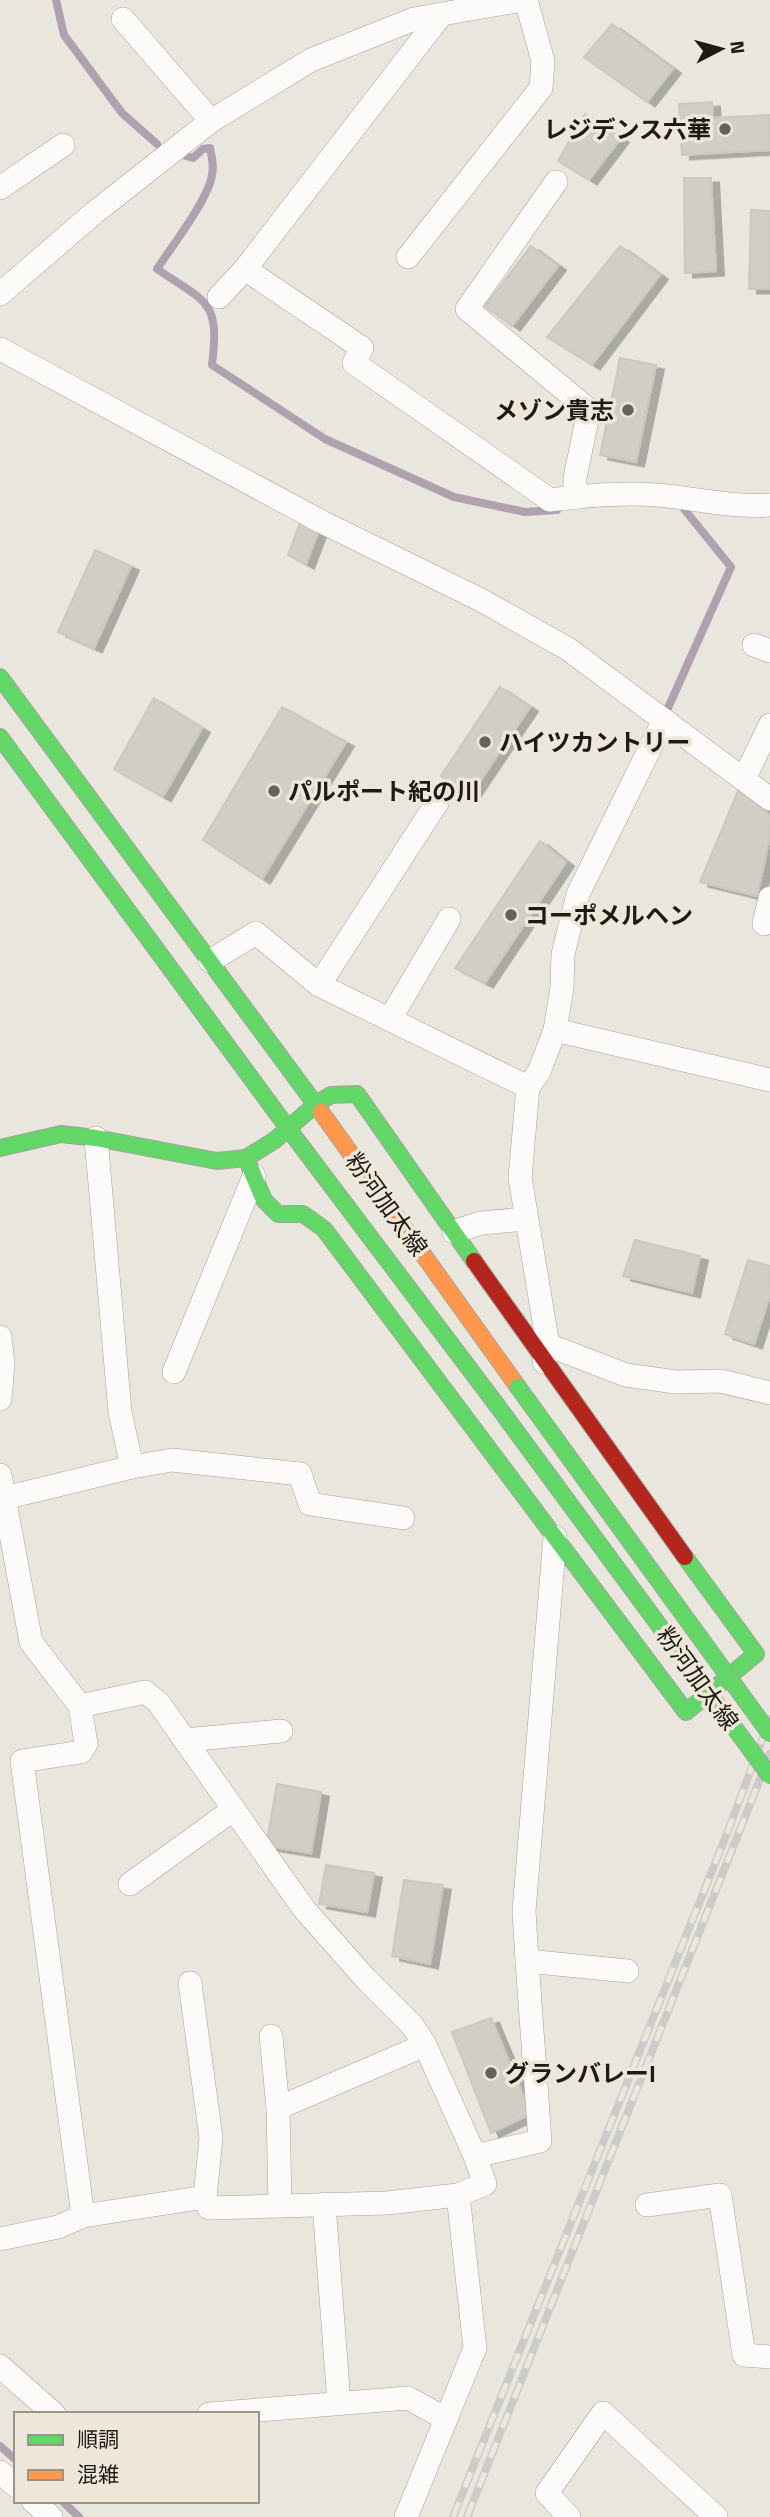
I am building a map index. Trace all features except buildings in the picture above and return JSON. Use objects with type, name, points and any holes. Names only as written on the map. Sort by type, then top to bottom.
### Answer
[{"type":"main road","name":"粉河加太線","points":[[0,677],[316,1104],[770,1734]]},
{"type":"main road","name":"粉河加太線","points":[[0,737],[770,1776]]},
{"type":"main road","points":[[357,1094],[454,1232],[546,1354],[756,1654],[686,1712],[324,1230],[303,1214],[278,1214],[264,1200],[250,1167],[287,1127],[316,1104],[331,1096],[357,1094]]},
{"type":"main road","points":[[0,1148],[61,1134],[250,1167]]},
{"type":"street","points":[[0,294],[94,213],[211,121],[311,60],[414,19],[442,15],[468,5],[524,0],[543,61],[541,88],[408,257]]},
{"type":"street","points":[[219,297],[245,269],[442,15]]},
{"type":"street","points":[[123,19],[211,121]]},
{"type":"street","points":[[0,188],[63,145]]},
{"type":"street","points":[[556,183],[467,310],[589,410],[575,478],[575,497]]},
{"type":"street","points":[[245,269],[362,348],[354,363],[550,500],[606,494],[657,495],[748,507],[770,505]]},
{"type":"street","points":[[0,349],[322,522],[481,600],[568,649],[770,799]]},
{"type":"street","points":[[664,720],[578,894],[563,954],[562,988],[555,1030],[539,1072],[528,1087],[520,1178],[546,1354],[626,1376],[676,1382],[721,1381],[770,1393]]},
{"type":"street","points":[[744,779],[770,725]]},
{"type":"street","points":[[319,985],[438,801]]},
{"type":"street","points":[[764,924],[770,898]]},
{"type":"street","points":[[390,1019],[449,919]]},
{"type":"street","points":[[210,961],[256,933],[319,985],[528,1087]]},
{"type":"street","points":[[555,1030],[770,1080]]},
{"type":"street","points":[[96,1138],[120,1412],[132,1467]]},
{"type":"street","points":[[174,1372],[250,1167]]},
{"type":"street","points":[[454,1232],[481,1223],[526,1219]]},
{"type":"street","points":[[0,1337],[3,1364],[0,1399]]},
{"type":"street","points":[[1,1499],[172,1460],[300,1474],[310,1504],[403,1518]]},
{"type":"street","points":[[0,1475],[1,1499],[31,1642],[80,1706],[86,1744],[81,1752],[22,1761],[83,2216]]},
{"type":"street","points":[[475,2156],[540,2141],[523,1911],[555,1537]]},
{"type":"street","points":[[80,1706],[145,1692],[158,1702],[304,1909],[365,1979],[412,2025],[425,2045],[485,2184],[458,2195],[387,2203],[209,2208],[205,2197],[211,2138],[190,1983]]},
{"type":"street","points":[[185,1740],[281,1731]]},
{"type":"street","points":[[130,1884],[234,1809]]},
{"type":"street","points":[[527,1961],[626,1971]]},
{"type":"street","points":[[271,2036],[278,2108],[280,2205]]},
{"type":"street","points":[[278,2108],[425,2045]]},
{"type":"street","points":[[406,2517],[475,2348],[458,2195]]},
{"type":"street","points":[[648,2205],[720,2195],[744,2355],[770,2357]]},
{"type":"street","points":[[0,2239],[58,2227],[83,2216],[205,2197]]},
{"type":"street","points":[[324,2204],[339,2403]]},
{"type":"street","points":[[0,2366],[52,2412]]},
{"type":"street","points":[[233,2412],[408,2398],[446,2419]]},
{"type":"street","points":[[569,2517],[547,2493],[603,2413],[716,2517]]},
{"type":"street","points":[[0,2472],[14,2484]]},
{"type":"street","points":[[35,2503],[51,2517]]},
{"type":"waterway","points":[[56,0],[64,35],[122,113],[157,144]]},
{"type":"waterway","points":[[186,156],[193,158],[203,149],[210,148],[212,175],[197,210],[157,269],[188,289],[206,305],[214,327],[212,365],[325,439],[454,497],[525,512],[557,510]]},
{"type":"waterway","points":[[668,708],[731,567],[684,509]]},
{"type":"waterway","points":[[0,2446],[14,2458]]},
{"type":"waterway","points":[[64,2503],[79,2517]]},
{"type":"railway","points":[[453,2517],[726,1836],[770,1719]]},
{"type":"railway","points":[[467,2517],[770,1754]]},
{"type":"traffic: fast","points":[[0,677],[321,1112]]},
{"type":"traffic: fast","points":[[0,737],[287,1127],[496,1404]]},
{"type":"traffic: fast","points":[[0,1148],[61,1134],[217,1161],[246,1158],[275,1140],[316,1104],[331,1095],[357,1094],[474,1261]]},
{"type":"traffic: fast","points":[[246,1158],[264,1200],[278,1214],[303,1214],[324,1229],[686,1712],[756,1654],[685,1557]]},
{"type":"traffic: fast","points":[[518,1387],[770,1734]]},
{"type":"traffic: fast","points":[[496,1404],[770,1776]]},
{"type":"traffic: slow","points":[[321,1112],[518,1387]]},
{"type":"traffic: jam","points":[[474,1261],[685,1557]]},
{"type":"place","name":"レジデンス六華","points":[[725,129]]},
{"type":"place","name":"メゾン貴志","points":[[628,410]]},
{"type":"place","name":"ハイツカントリー","points":[[485,742]]},
{"type":"place","name":"パルポート紀の川","points":[[274,791]]},
{"type":"place","name":"コーポメルヘン","points":[[511,915]]},
{"type":"place","name":"グランバレーI","points":[[491,2073]]}]
